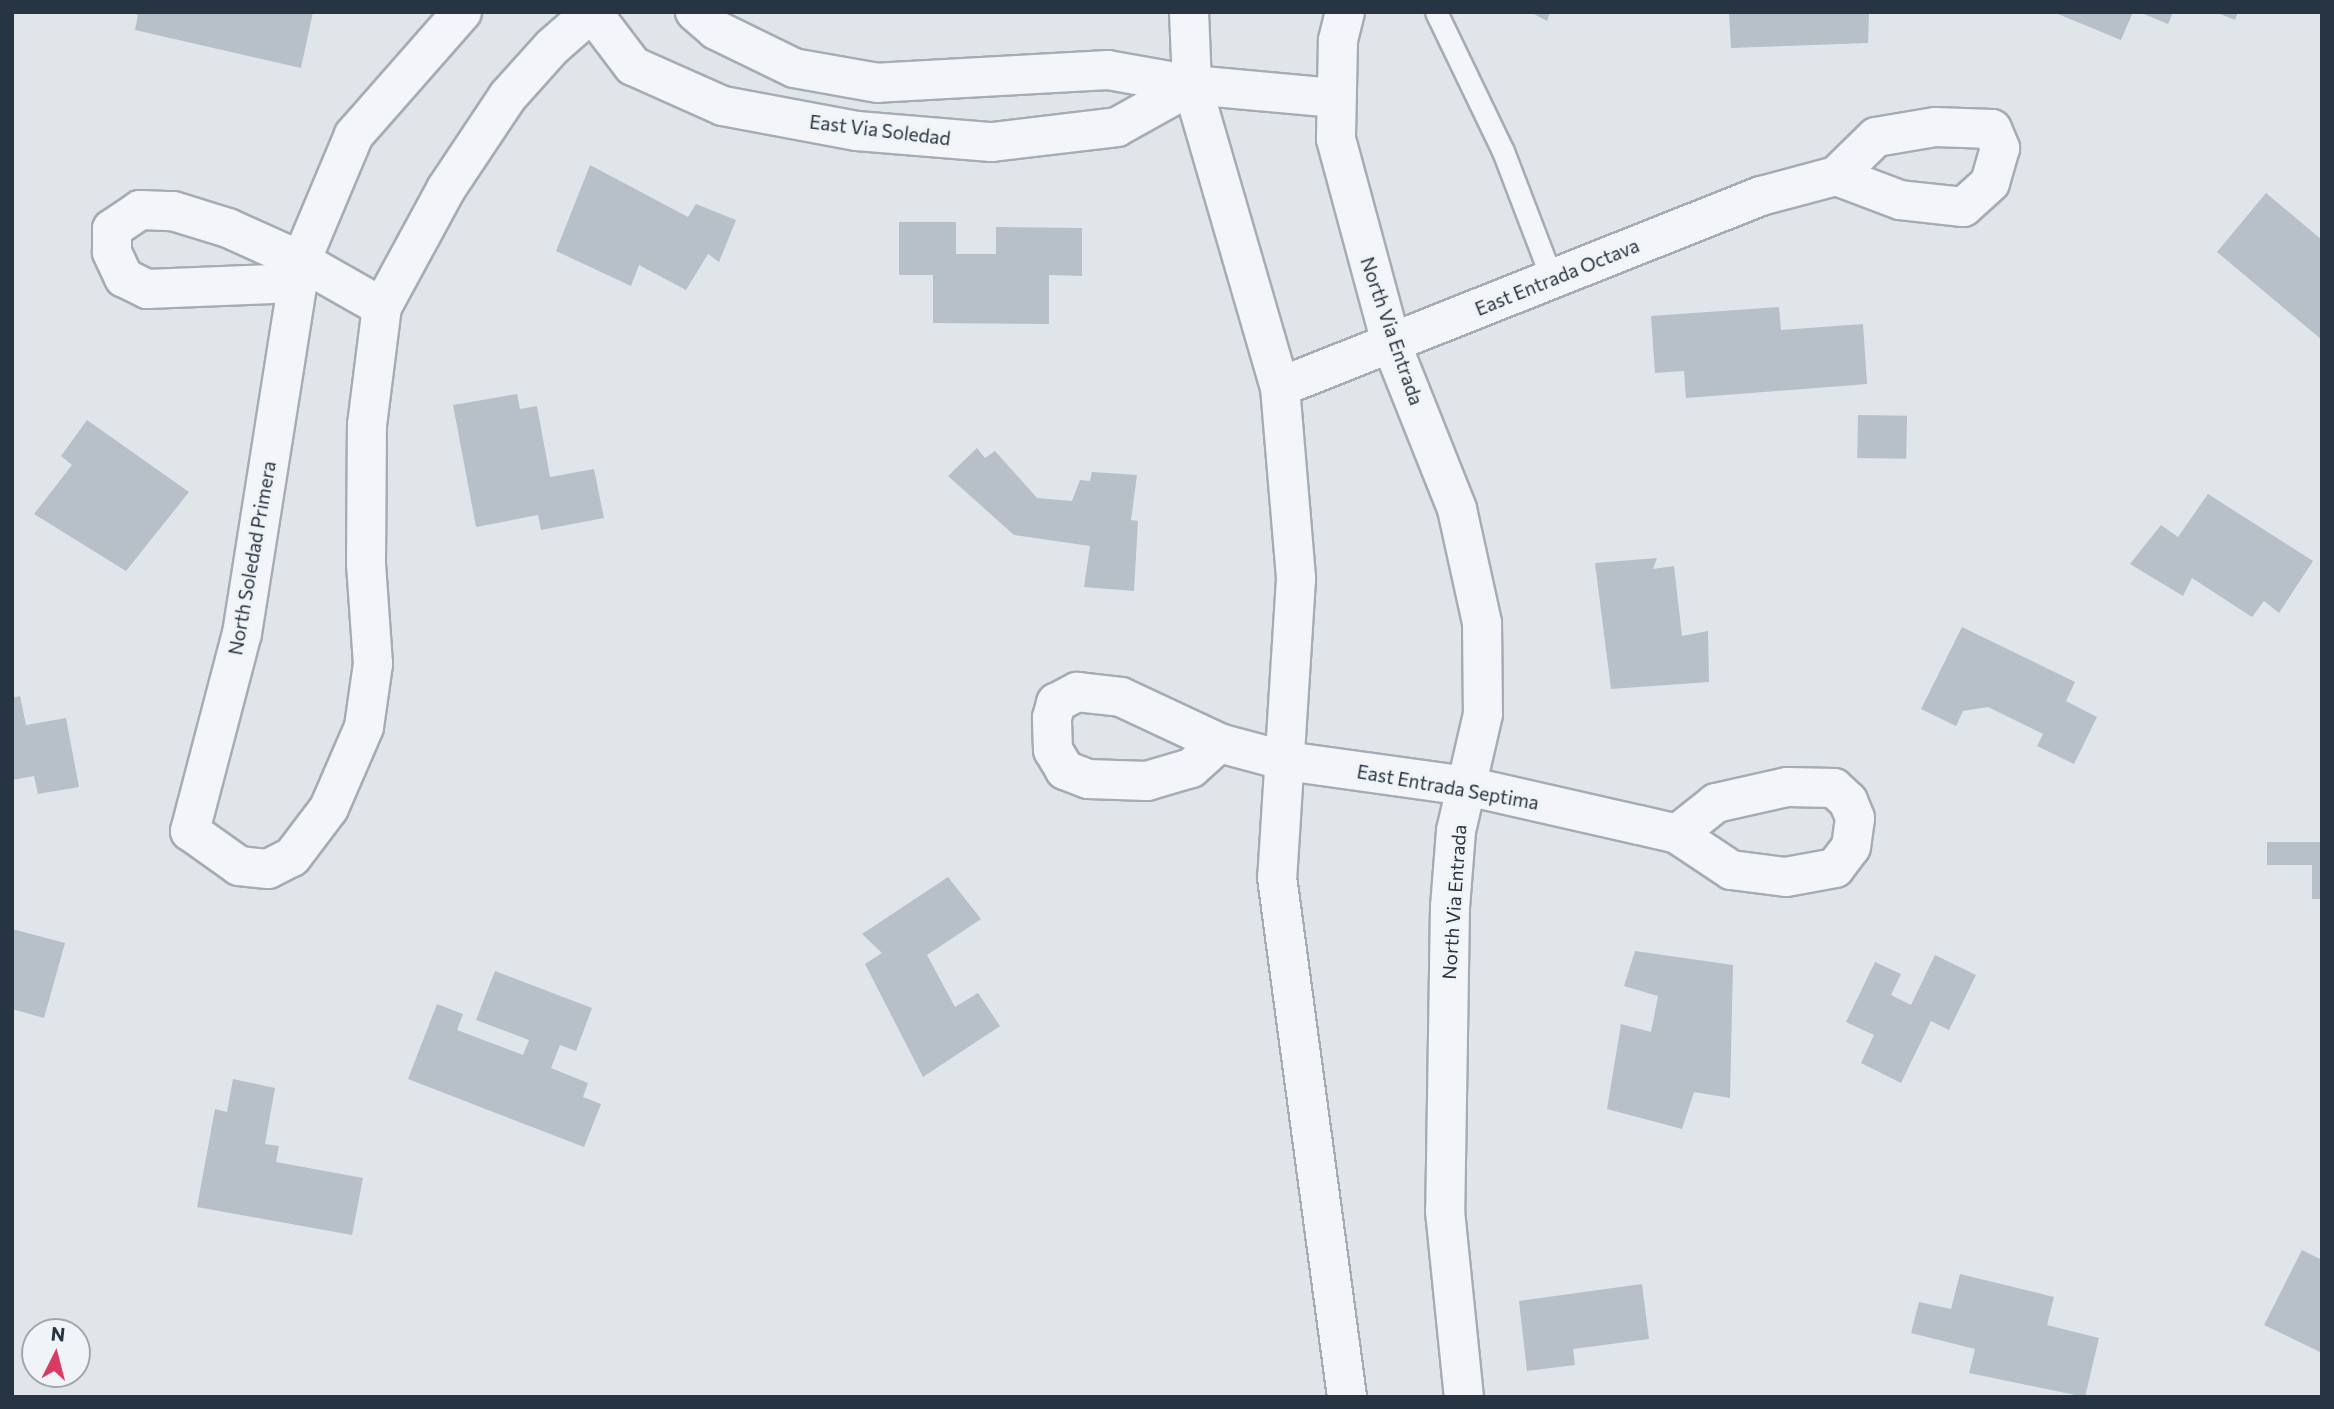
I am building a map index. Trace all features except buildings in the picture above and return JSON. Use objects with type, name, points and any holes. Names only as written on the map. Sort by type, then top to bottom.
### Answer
[{"type":"street","name":"North Soledad Primera","points":[[382,307],[367,425],[366,564],[373,664],[363,727],[329,808],[292,857],[268,869],[239,866],[190,831],[242,633],[299,272],[354,135],[462,12]]},
{"type":"street","points":[[299,272],[382,307],[446,189],[508,96],[552,47],[592,12]]},
{"type":"street","name":"East Via Soledad","points":[[592,12],[633,66],[723,106],[857,131],[992,142],[1117,127],[1192,85]]},
{"type":"street","points":[[695,12],[716,30],[794,68],[878,83],[1108,70],[1192,85],[1336,98]]},
{"type":"street","points":[[1189,12],[1192,85],[1280,387],[1296,579],[1277,877],[1347,1397]]},
{"type":"street","name":"North Via Entrada","points":[[1345,12],[1338,41],[1336,139],[1391,343],[1457,509],[1482,623],[1483,714],[1455,831],[1450,907],[1445,1211],[1464,1397]]},
{"type":"street","name":"East Entrada Octava","points":[[1280,387],[1761,196],[1836,176]]},
{"type":"street","name":"East Entrada Septima","points":[[1219,743],[1286,761],[1467,786],[1677,834]]},
{"type":"lane","points":[[1436,12],[1503,151],[1552,279]]}]
